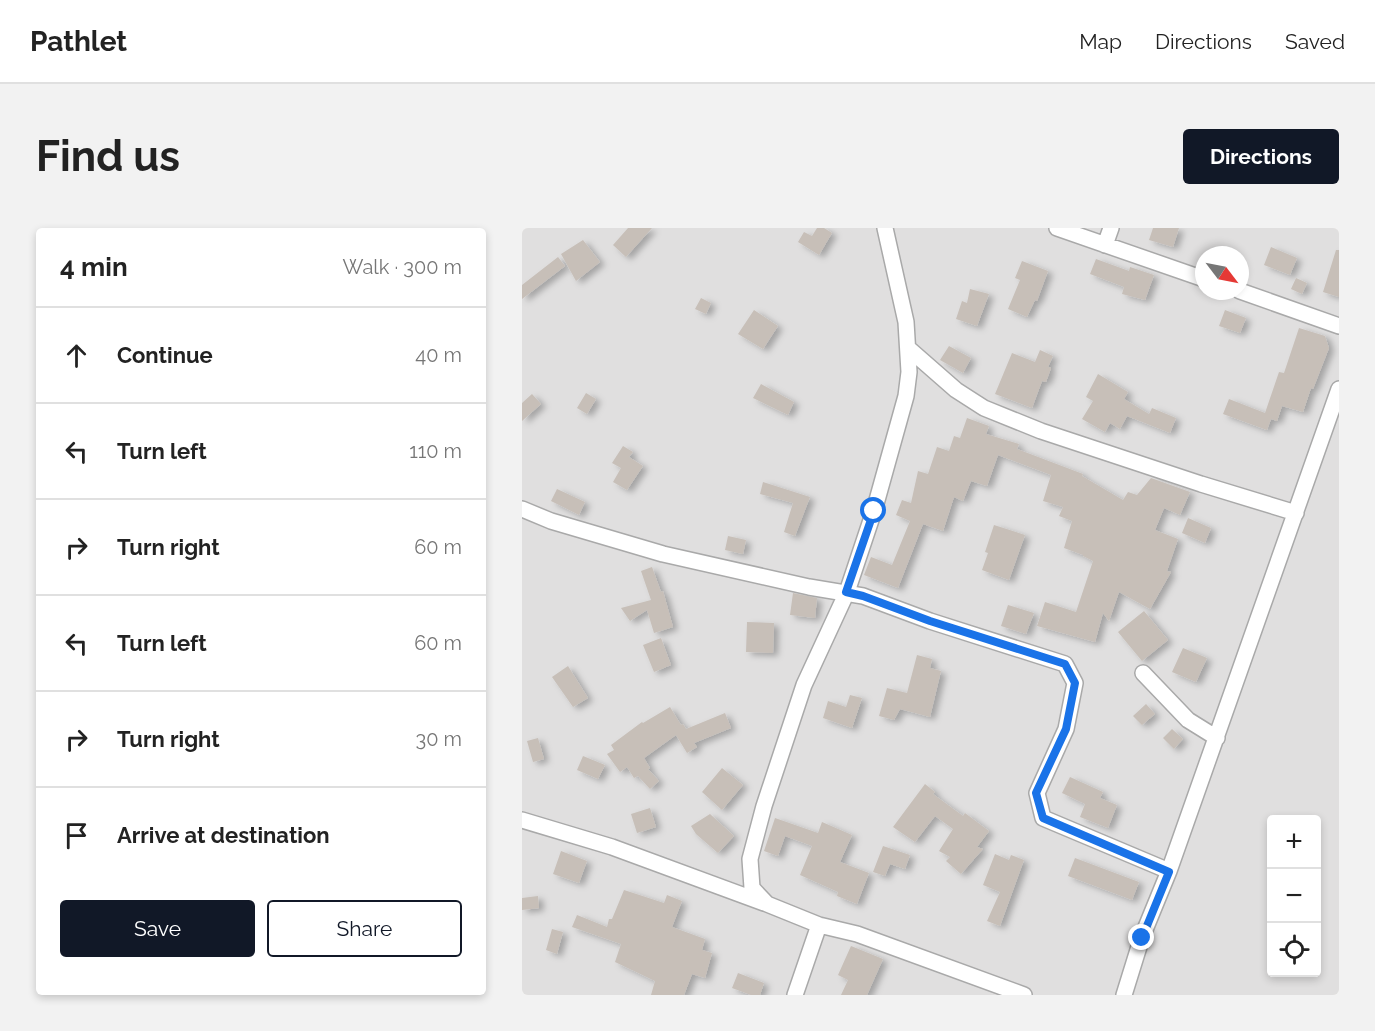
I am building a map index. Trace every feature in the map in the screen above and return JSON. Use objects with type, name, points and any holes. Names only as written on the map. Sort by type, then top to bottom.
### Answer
[{"type":"street","points":[[767,904],[752,888],[750,859],[764,807],[804,685],[846,592],[874,511],[906,396],[909,372],[906,322],[885,228]]},
{"type":"street","points":[[1057,228],[1195,276]]},
{"type":"street","points":[[1105,245],[1111,228]]},
{"type":"street","points":[[1249,294],[1339,326]]},
{"type":"street","points":[[908,348],[956,390],[984,408],[1052,435],[1296,513]]},
{"type":"street","points":[[1124,995],[1142,938],[1169,872],[1339,389]]},
{"type":"street","points":[[522,509],[663,554],[809,587],[863,596],[930,621],[1065,664],[1075,683],[1066,729],[1036,793],[1043,818],[1169,872]]},
{"type":"street","points":[[1143,673],[1188,720],[1217,738]]},
{"type":"street","points":[[522,820],[612,847],[819,925],[857,934],[1024,995]]},
{"type":"street","points":[[795,995],[819,925]]},
{"type":"shaded area","points":[[522,228],[1339,228],[1339,995],[522,995]]},
{"type":"building","points":[[628,228],[652,228],[626,257],[613,245]]},
{"type":"building","points":[[817,228],[824,228],[832,233],[819,255],[798,242],[804,232],[812,236]]},
{"type":"building","points":[[1153,228],[1179,228],[1173,247],[1149,240]]},
{"type":"building","points":[[583,240],[600,262],[576,281],[561,254]]},
{"type":"building","points":[[1271,247],[1297,258],[1290,275],[1264,265]]},
{"type":"building","points":[[1336,250],[1339,250],[1339,297],[1323,292]]},
{"type":"building","points":[[558,257],[565,266],[522,299],[522,285]]},
{"type":"building","points":[[1096,259],[1129,271],[1130,267],[1154,275],[1145,300],[1122,294],[1124,287],[1090,274]]},
{"type":"building","points":[[1022,261],[1048,271],[1037,301],[1035,300],[1027,317],[1008,309],[1020,280],[1015,278]]},
{"type":"building","points":[[1296,278],[1307,283],[1302,294],[1291,289]]},
{"type":"building","points":[[970,289],[989,294],[977,326],[956,319],[962,301],[967,303]]},
{"type":"building","points":[[701,298],[711,303],[706,314],[695,309]]},
{"type":"building","points":[[754,310],[778,326],[763,349],[738,334]]},
{"type":"building","points":[[1225,310],[1246,318],[1240,333],[1219,326]]},
{"type":"building","points":[[1299,328],[1325,336],[1329,348],[1303,412],[1282,406],[1277,421],[1271,419],[1267,430],[1223,414],[1229,399],[1265,413],[1279,372],[1284,373]]},
{"type":"building","points":[[949,346],[971,358],[963,373],[940,360]]},
{"type":"building","points":[[1040,350],[1053,356],[1048,367],[1051,368],[1046,382],[1042,381],[1032,408],[995,394],[1012,353],[1035,362]]},
{"type":"building","points":[[1098,374],[1128,392],[1124,399],[1149,414],[1152,408],[1176,418],[1170,433],[1127,416],[1120,429],[1110,423],[1105,432],[1082,419],[1093,401],[1086,397]]},
{"type":"building","points":[[761,384],[794,402],[788,415],[753,398]]},
{"type":"building","points":[[586,393],[596,399],[587,414],[577,408]]},
{"type":"building","points":[[532,394],[541,404],[522,421],[522,403]]},
{"type":"building","points":[[967,418],[989,426],[986,434],[1019,444],[1017,449],[1083,474],[1082,476],[1123,500],[1128,492],[1137,495],[1151,478],[1190,492],[1180,515],[1164,508],[1155,530],[1178,539],[1167,571],[1171,572],[1150,609],[1119,592],[1109,621],[1103,613],[1095,642],[1037,626],[1045,602],[1076,612],[1093,561],[1064,548],[1072,521],[1059,516],[1063,507],[1043,501],[1051,475],[998,455],[987,486],[971,481],[963,501],[954,497],[943,531],[923,524],[898,588],[864,575],[871,557],[892,565],[910,521],[896,515],[902,500],[911,503],[918,471],[928,474],[937,447],[949,451],[954,436],[960,438]]},
{"type":"building","points":[[623,446],[633,452],[629,457],[643,466],[627,490],[613,482],[621,468],[612,463]]},
{"type":"building","points":[[763,482],[810,497],[795,536],[784,532],[793,503],[760,494]]},
{"type":"building","points":[[557,489],[585,502],[579,515],[551,501]]},
{"type":"building","points":[[1188,518],[1211,528],[1205,543],[1182,533]]},
{"type":"building","points":[[994,525],[1025,535],[1009,580],[982,570]]},
{"type":"building","points":[[728,536],[746,540],[743,554],[725,550]]},
{"type":"building","points":[[652,567],[661,592],[663,591],[673,627],[654,633],[647,610],[630,621],[621,608],[651,600],[641,571]]},
{"type":"building","points":[[793,593],[817,598],[815,618],[790,615]]},
{"type":"building","points":[[1008,605],[1034,613],[1026,634],[1001,626]]},
{"type":"building","points":[[1144,611],[1168,640],[1142,661],[1118,632]]},
{"type":"building","points":[[747,622],[774,623],[773,653],[746,652]]},
{"type":"building","points":[[661,638],[671,665],[654,672],[643,645]]},
{"type":"building","points":[[1183,648],[1207,658],[1196,682],[1172,672]]},
{"type":"building","points":[[917,655],[932,659],[930,668],[941,671],[930,717],[900,709],[894,720],[879,716],[887,688],[907,693]]},
{"type":"building","points":[[568,666],[588,698],[573,707],[552,677]]},
{"type":"building","points":[[850,695],[862,698],[852,728],[823,718],[828,701],[846,707]]},
{"type":"building","points":[[1146,704],[1155,714],[1142,725],[1133,716]]},
{"type":"building","points":[[670,707],[686,729],[725,713],[731,728],[694,743],[697,747],[687,753],[676,735],[644,758],[650,768],[648,769],[659,781],[650,789],[638,776],[634,778],[627,767],[620,772],[607,754],[614,750],[611,745],[642,722]]},
{"type":"building","points":[[1172,729],[1183,739],[1174,749],[1163,738]]},
{"type":"building","points":[[538,738],[544,759],[533,762],[527,741]]},
{"type":"building","points":[[583,756],[605,765],[598,779],[577,770]]},
{"type":"building","points":[[722,768],[743,785],[722,810],[702,792]]},
{"type":"building","points":[[1070,777],[1103,792],[1100,798],[1117,805],[1108,828],[1080,817],[1085,804],[1062,793]]},
{"type":"building","points":[[925,784],[935,792],[933,794],[963,816],[965,813],[989,831],[977,847],[983,849],[961,874],[946,861],[950,857],[939,851],[953,829],[935,816],[915,842],[893,827]]},
{"type":"building","points":[[650,808],[656,827],[637,833],[631,814]]},
{"type":"building","points":[[710,814],[734,836],[718,853],[696,834],[691,826]]},
{"type":"building","points":[[775,818],[818,833],[822,822],[852,835],[840,862],[869,873],[857,904],[837,896],[838,892],[800,875],[812,846],[785,836],[778,856],[764,851]]},
{"type":"building","points":[[883,846],[910,855],[905,869],[890,864],[885,876],[873,872]]},
{"type":"building","points":[[561,851],[587,861],[579,883],[553,874]]},
{"type":"building","points":[[995,854],[1009,860],[1011,855],[1024,860],[1000,926],[987,921],[1000,892],[983,885]]},
{"type":"building","points":[[1075,858],[1139,882],[1132,900],[1068,876]]},
{"type":"building","points":[[624,890],[664,903],[667,895],[682,901],[672,927],[705,939],[702,950],[712,953],[705,978],[692,974],[684,995],[651,995],[655,981],[615,962],[621,944],[572,927],[577,915],[607,927]]},
{"type":"building","points":[[538,896],[539,908],[522,910],[522,898]]},
{"type":"building","points":[[552,929],[563,932],[557,954],[546,950]]},
{"type":"building","points":[[851,946],[883,959],[867,995],[841,995],[848,980],[838,975]]},
{"type":"building","points":[[738,973],[764,983],[760,995],[751,995],[732,988]]},
{"type":"route","points":[[874,511],[846,592],[1065,664],[1075,683],[1066,729],[1036,793],[1043,818],[1169,872],[1142,938]]}]
